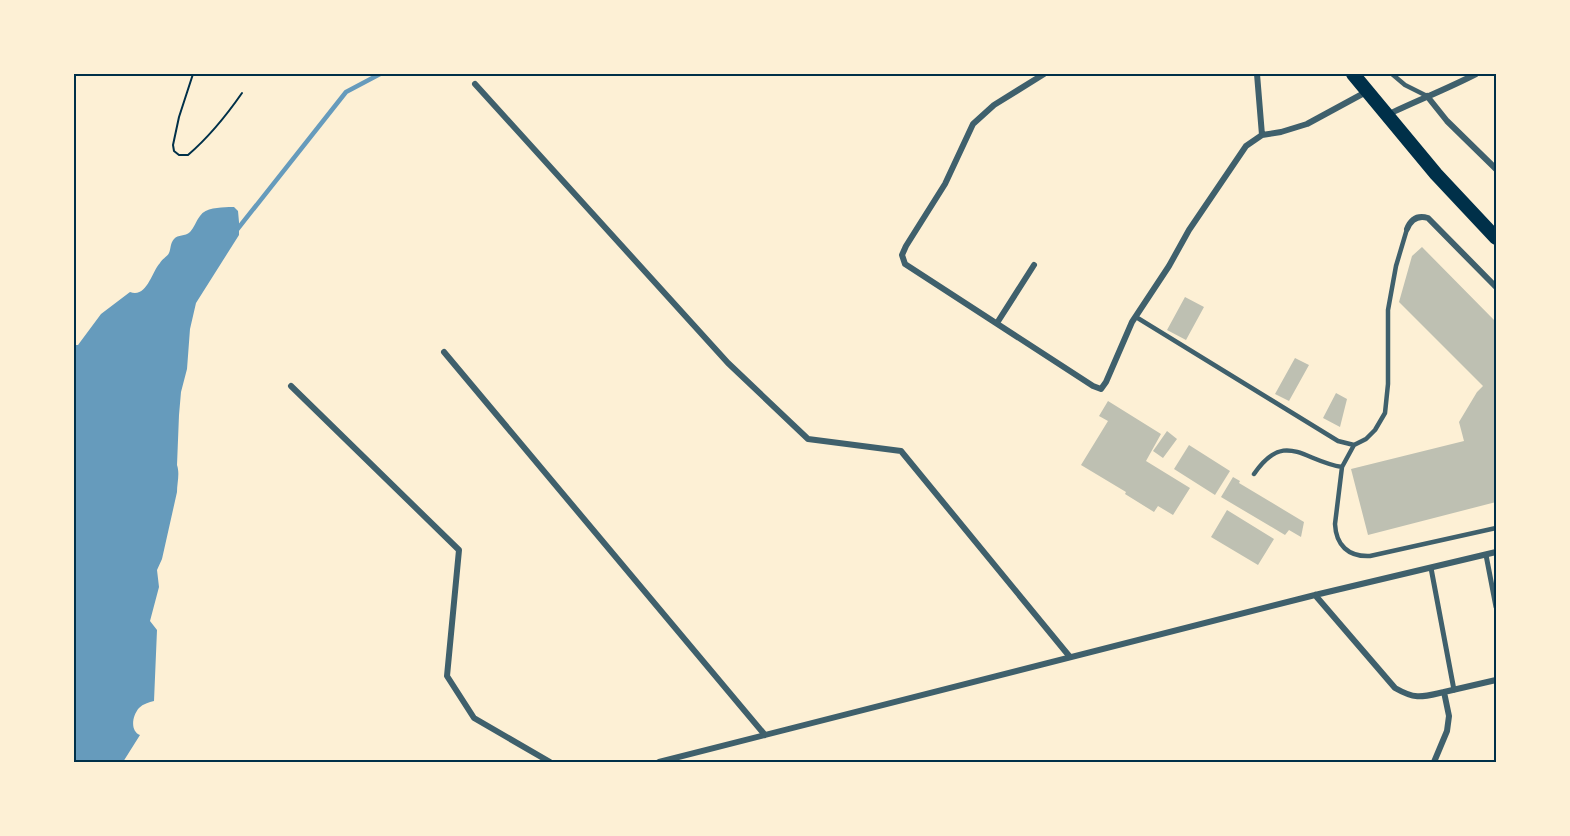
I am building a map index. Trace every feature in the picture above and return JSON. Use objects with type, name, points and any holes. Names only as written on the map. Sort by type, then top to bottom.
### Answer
[{"type":"main road","points":[[1353,74],[1436,174],[1497,238]]},
{"type":"street","points":[[1044,74],[994,105],[973,124],[945,184],[902,255],[905,264],[1101,389],[1136,317],[1218,186],[1246,146],[1262,135],[1307,124],[1367,91]]},
{"type":"street","points":[[1257,74],[1262,135]]},
{"type":"street","points":[[1387,115],[1476,74]]},
{"type":"street","points":[[475,84],[728,363],[808,439],[901,451],[1071,657]]},
{"type":"street","points":[[1427,96],[1447,121],[1497,169]]},
{"type":"street","points":[[1407,229],[1411,221],[1419,217],[1432,220],[1497,287]]},
{"type":"street","points":[[997,323],[1034,265]]},
{"type":"street","points":[[444,352],[765,735]]},
{"type":"street","points":[[291,386],[459,550],[447,676],[474,718],[550,762]]},
{"type":"street","points":[[659,762],[1497,552]]},
{"type":"street","points":[[1486,555],[1497,607]]},
{"type":"street","points":[[1431,568],[1454,690]]},
{"type":"street","points":[[1315,596],[1395,688],[1410,696],[1424,697],[1497,680]]},
{"type":"street","points":[[1434,762],[1447,731],[1449,716],[1444,692]]},
{"type":"lane","points":[[1392,74],[1405,85],[1427,96]]},
{"type":"lane","points":[[1407,229],[1396,266],[1388,310],[1388,384],[1385,412],[1375,430],[1366,439],[1354,445],[1342,467],[1336,532],[1339,541],[1352,553],[1370,556],[1497,528]]},
{"type":"lane","points":[[1136,317],[1338,441],[1354,445]]},
{"type":"lane","points":[[1254,474],[1263,461],[1284,450],[1294,450],[1320,462],[1342,467]]},
{"type":"path","points":[[193,74],[179,117],[173,145],[174,151],[179,155],[188,155],[202,142],[242,93]]},
{"type":"water","points":[[234,207],[238,211],[239,235],[196,303],[190,329],[187,369],[181,392],[179,415],[177,492],[162,559],[157,570],[159,587],[150,621],[157,630],[154,701],[142,705],[137,711],[133,727],[140,735],[123,762],[74,762],[74,345],[78,345],[101,314],[130,292],[136,293],[145,288],[157,267],[168,254],[174,239],[190,232],[203,213],[213,208]]},
{"type":"building","points":[[1422,247],[1496,322],[1496,502],[1368,535],[1351,469],[1464,441],[1459,422],[1483,386],[1399,302],[1412,256]]},
{"type":"building","points":[[1185,297],[1204,307],[1186,340],[1167,330]]},
{"type":"building","points":[[1295,358],[1309,365],[1289,401],[1275,394]]},
{"type":"building","points":[[1336,393],[1347,399],[1340,427],[1323,418]]},
{"type":"building","points":[[1108,401],[1161,434],[1146,461],[1190,488],[1173,515],[1158,506],[1154,512],[1081,465],[1108,421],[1099,416]]},
{"type":"building","points":[[1167,431],[1177,439],[1163,458],[1153,451]]},
{"type":"building","points":[[1189,445],[1230,471],[1215,495],[1174,469]]},
{"type":"building","points":[[1233,477],[1240,481],[1239,483],[1304,522],[1301,537],[1289,530],[1285,535],[1221,497]]},
{"type":"building","points":[[1227,510],[1274,539],[1258,565],[1211,537]]},
{"type":"waterway","points":[[236,231],[346,92],[380,74]]}]
